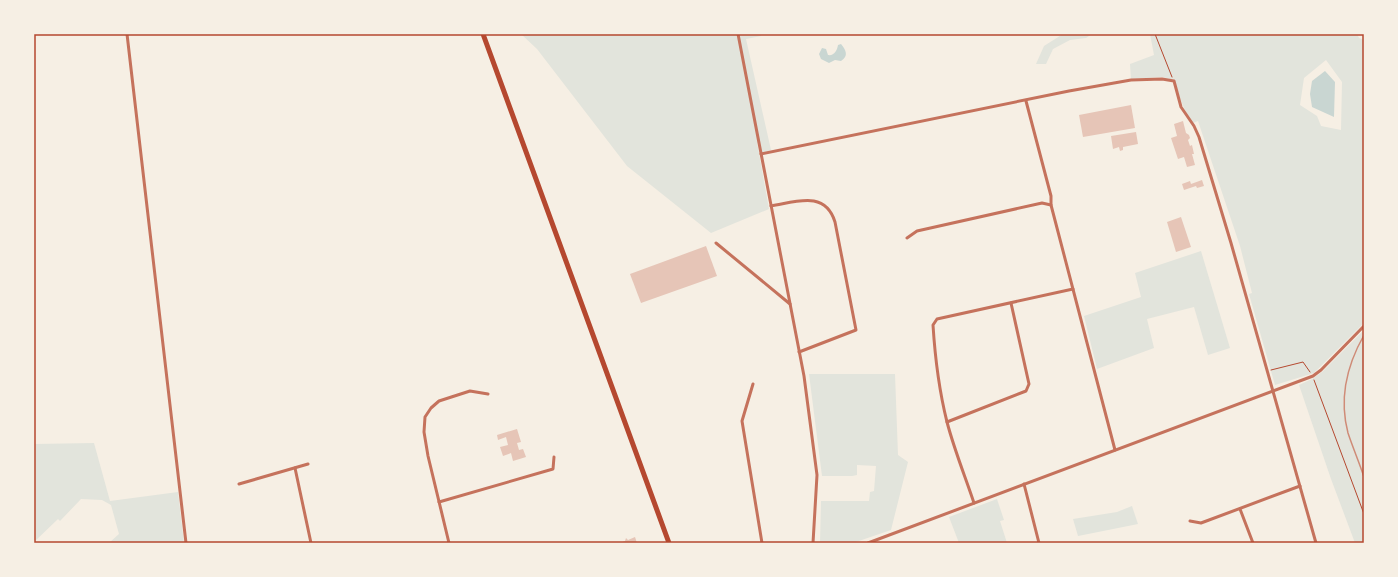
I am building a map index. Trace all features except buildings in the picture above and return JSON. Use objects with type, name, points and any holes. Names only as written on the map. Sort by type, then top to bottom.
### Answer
[{"type":"main road","points":[[483,34],[669,543]]},
{"type":"street","points":[[127,34],[186,543]]},
{"type":"street","points":[[738,34],[804,376],[817,476],[813,543]]},
{"type":"street","points":[[761,154],[1069,91],[1131,80],[1162,79],[1174,81],[1181,107],[1194,126],[1199,137],[1274,390],[1275,401],[1316,543]]},
{"type":"street","points":[[1026,101],[1115,450]]},
{"type":"street","points":[[771,206],[802,200],[814,200],[828,208],[835,222],[856,330],[799,352]]},
{"type":"street","points":[[907,238],[916,231],[924,229],[1042,203],[1052,205]]},
{"type":"street","points":[[716,243],[790,304]]},
{"type":"street","points":[[974,503],[958,459],[947,422],[939,386],[935,356],[934,321],[937,319],[1073,289]]},
{"type":"street","points":[[947,422],[1026,391],[1029,388],[1011,303]]},
{"type":"street","points":[[868,543],[1313,376],[1321,370],[1364,326]]},
{"type":"street","points":[[752,384],[742,420],[762,543]]},
{"type":"street","points":[[449,543],[428,456],[424,432],[425,417],[431,408],[439,401],[470,390],[488,394]]},
{"type":"street","points":[[439,502],[553,469],[554,457]]},
{"type":"street","points":[[239,484],[308,464]]},
{"type":"street","points":[[294,468],[312,543]]},
{"type":"street","points":[[1024,484],[1039,543]]},
{"type":"street","points":[[1190,521],[1201,523],[1300,486]]},
{"type":"street","points":[[1240,509],[1253,543]]},
{"type":"path","points":[[1155,34],[1174,81]]},
{"type":"path","points":[[1268,370],[1303,362],[1308,367],[1313,376],[1364,514]]},
{"type":"shaded area","points":[[521,34],[762,34],[761,36],[746,39],[771,150],[762,153],[757,142],[769,209],[711,233],[627,166],[537,49]]},
{"type":"shaded area","points":[[1063,34],[1092,34],[1086,38],[1070,40],[1053,49],[1046,64],[1036,64],[1044,46]]},
{"type":"shaded area","points":[[1150,34],[1357,34],[1359,38],[1364,38],[1364,323],[1314,373],[1275,385],[1249,294],[1252,293],[1240,246],[1198,121],[1193,123],[1187,113],[1174,80],[1162,77],[1131,79],[1130,64],[1154,55]],"holes":[[[1326,60],[1342,82],[1341,130],[1321,126],[1317,116],[1300,105],[1304,78]]]},
{"type":"shaded area","points":[[841,44],[846,53],[844,59],[841,61],[835,60],[829,63],[821,59],[819,54],[822,48],[826,49],[828,55],[832,55],[835,53],[838,45]]},
{"type":"shaded area","points":[[1325,71],[1335,82],[1334,117],[1312,107],[1310,94],[1312,81]]},
{"type":"shaded area","points":[[1201,251],[1230,348],[1208,355],[1194,307],[1147,319],[1154,348],[1097,369],[1084,316],[1141,297],[1135,273]]},
{"type":"shaded area","points":[[1364,330],[1364,543],[1355,543],[1331,479],[1299,385],[1322,372]]},
{"type":"shaded area","points":[[809,374],[895,374],[898,455],[908,462],[891,530],[853,543],[820,543],[821,501],[869,501],[870,492],[874,491],[876,466],[857,465],[857,475],[852,476],[822,476]]},
{"type":"shaded area","points":[[94,443],[110,501],[178,492],[184,543],[109,543],[119,534],[111,505],[102,500],[81,499],[60,521],[58,519],[34,542],[34,444]]},
{"type":"shaded area","points":[[997,499],[1004,520],[1000,521],[1007,543],[959,543],[949,517]]},
{"type":"shaded area","points":[[1132,506],[1138,524],[1078,536],[1073,519],[1117,512]]},
{"type":"railway","points":[[1364,335],[1349,370],[1346,382],[1344,408],[1348,433],[1364,477]]}]
